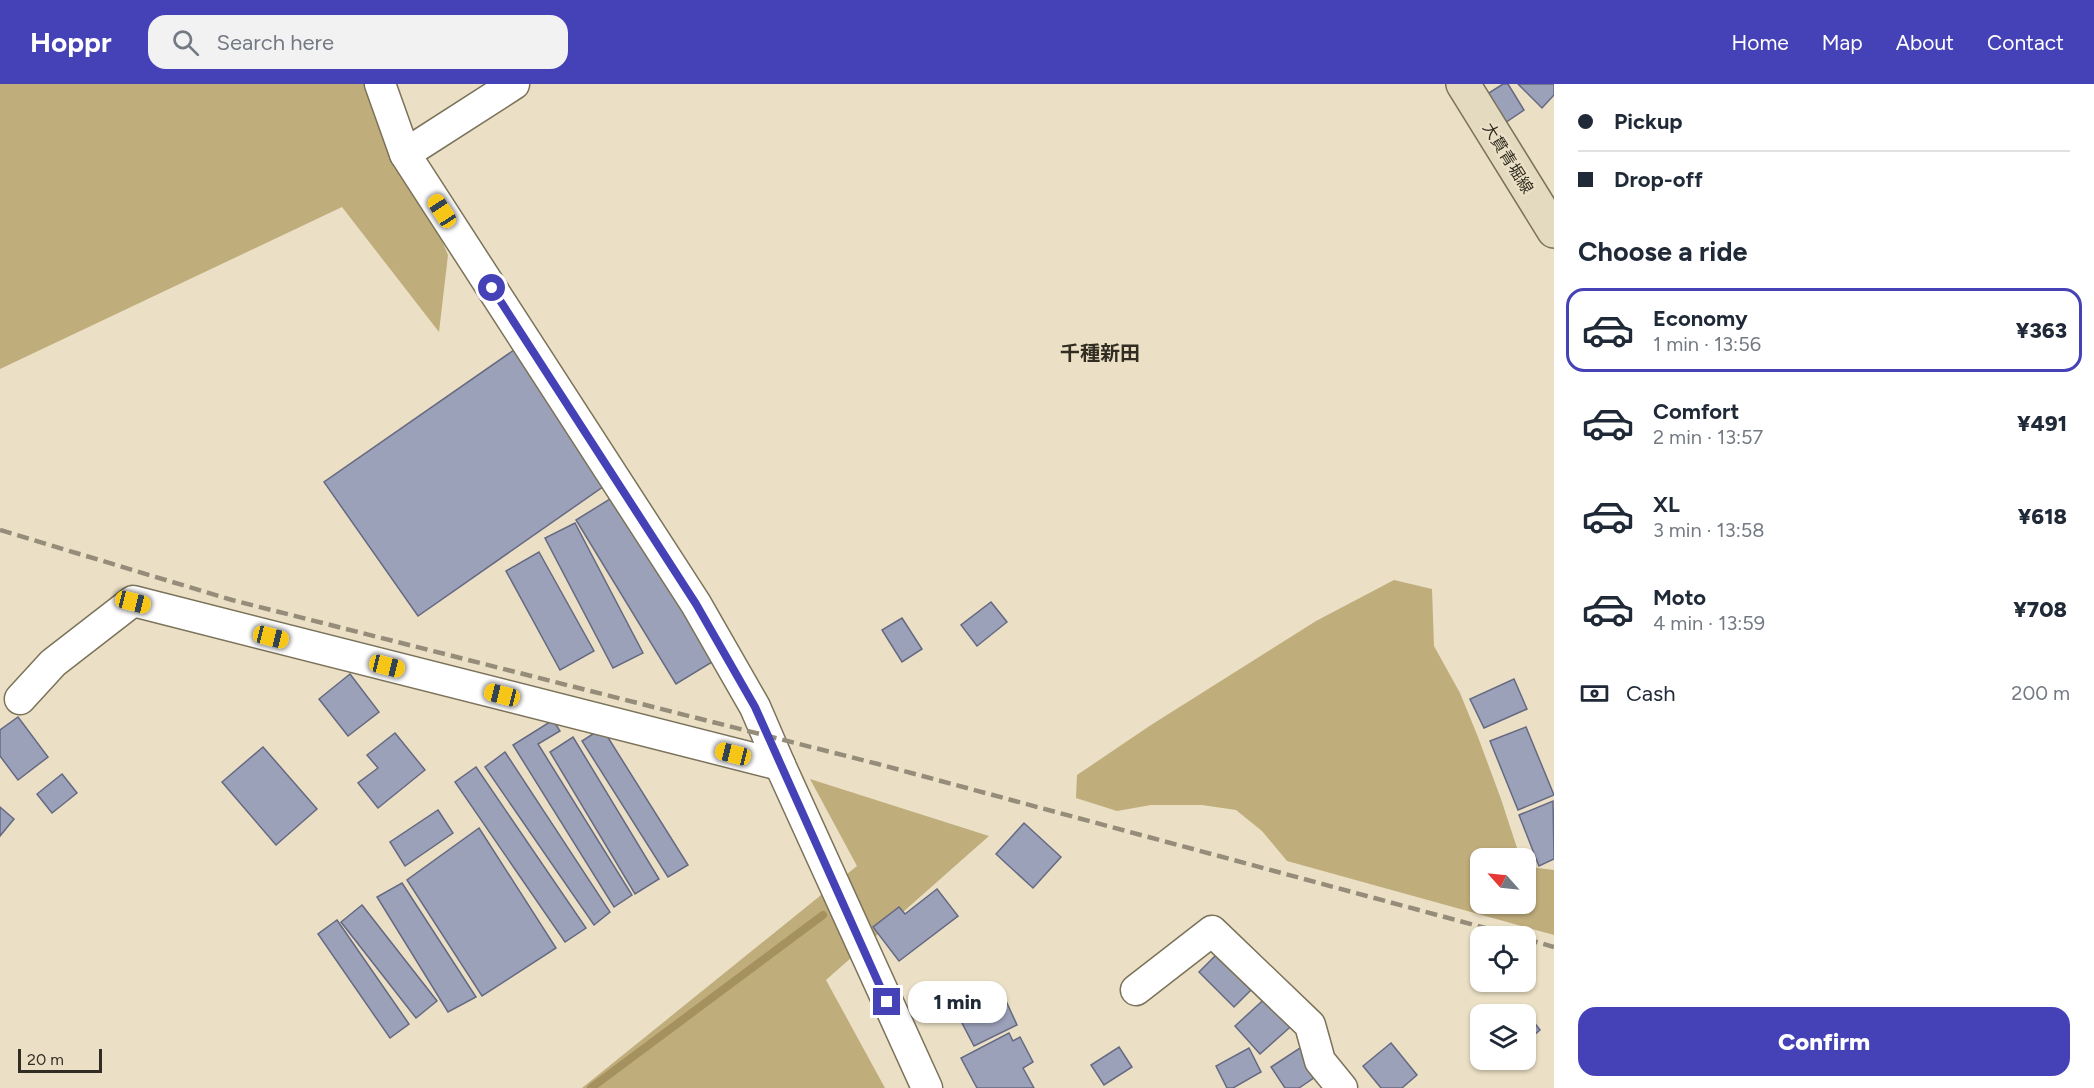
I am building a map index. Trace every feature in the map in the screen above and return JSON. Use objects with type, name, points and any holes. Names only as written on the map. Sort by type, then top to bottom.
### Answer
[{"type":"main road","name":"大貫青堀線","points":[[1463,84],[1554,231]]},
{"type":"street","points":[[380,84],[405,154],[696,604],[755,707],[927,1088]]},
{"type":"street","points":[[405,154],[514,84]]},
{"type":"street","points":[[20,699],[53,663],[133,602],[780,765]]},
{"type":"street","points":[[1136,990],[1212,931],[1310,1025],[1320,1061],[1342,1088]]},
{"type":"shaded area","points":[[0,84],[376,84],[448,255],[439,332],[342,207],[0,369]]},
{"type":"shaded area","points":[[1394,580],[1432,589],[1434,646],[1460,693],[1501,799],[1517,848],[1470,848],[1470,912],[1287,861],[1262,831],[1236,810],[1202,805],[1151,805],[1117,811],[1076,798],[1077,775],[1151,725],[1316,621]]},
{"type":"shaded area","points":[[810,779],[989,836],[826,980],[885,1088],[582,1088],[857,866]]},
{"type":"shaded area","points":[[1536,868],[1554,870],[1554,935],[1536,930],[1536,926],[1522,926],[1478,914],[1536,914]]},
{"type":"building","points":[[1503,84],[1508,84],[1524,110],[1499,127],[1481,98]]},
{"type":"building","points":[[1518,84],[1554,84],[1554,95],[1542,108]]},
{"type":"building","points":[[514,350],[607,484],[418,616],[324,482]]},
{"type":"building","points":[[618,494],[717,659],[676,684],[576,520]]},
{"type":"building","points":[[575,523],[643,653],[613,668],[545,538]]},
{"type":"building","points":[[539,552],[594,651],[560,670],[506,571]]},
{"type":"building","points":[[991,602],[1007,622],[977,646],[961,625]]},
{"type":"building","points":[[902,618],[922,649],[902,662],[882,630]]},
{"type":"building","points":[[350,674],[379,712],[348,736],[319,699]]},
{"type":"building","points":[[1514,679],[1527,709],[1484,728],[1470,699]]},
{"type":"building","points":[[18,717],[48,757],[18,780],[0,756],[0,730]]},
{"type":"building","points":[[553,720],[560,731],[538,744],[632,895],[614,907],[513,745]]},
{"type":"building","points":[[1526,727],[1554,795],[1518,810],[1490,741]]},
{"type":"building","points":[[602,728],[688,865],[668,877],[582,741]]},
{"type":"building","points":[[395,733],[425,770],[378,808],[358,783],[378,768],[367,755]]},
{"type":"building","points":[[573,737],[659,879],[635,894],[550,752]]},
{"type":"building","points":[[263,747],[317,809],[276,845],[222,782]]},
{"type":"building","points":[[505,752],[610,912],[594,925],[485,767]]},
{"type":"building","points":[[476,767],[586,928],[565,942],[455,782]]},
{"type":"building","points":[[62,774],[77,793],[52,813],[37,794]]},
{"type":"building","points":[[1553,801],[1554,859],[1539,866],[1536,848],[1532,848],[1519,815]]},
{"type":"building","points":[[0,807],[14,819],[0,836]]},
{"type":"building","points":[[438,810],[453,833],[405,866],[390,842]]},
{"type":"building","points":[[1024,823],[1061,857],[1033,888],[996,854]]},
{"type":"building","points":[[479,828],[556,948],[482,996],[407,880]]},
{"type":"building","points":[[402,883],[476,997],[448,1012],[377,897]]},
{"type":"building","points":[[937,889],[958,916],[899,961],[873,927],[899,907],[905,914]]},
{"type":"building","points":[[362,905],[437,1001],[416,1018],[341,922]]},
{"type":"building","points":[[337,920],[409,1024],[390,1038],[318,934]]},
{"type":"building","points":[[1216,955],[1251,990],[1234,1007],[1199,972]]},
{"type":"building","points":[[1271,993],[1297,1021],[1260,1054],[1235,1026]]},
{"type":"building","points":[[1006,1001],[1017,1025],[974,1046],[962,1023]]},
{"type":"building","points":[[1009,1033],[1013,1041],[1020,1037],[1033,1062],[1023,1068],[1034,1088],[977,1088],[961,1058]]},
{"type":"building","points":[[1391,1043],[1417,1075],[1402,1088],[1381,1088],[1363,1066]]},
{"type":"building","points":[[1303,1046],[1321,1073],[1299,1088],[1285,1088],[1271,1067]]},
{"type":"building","points":[[1119,1047],[1132,1067],[1104,1085],[1091,1065]]},
{"type":"building","points":[[1249,1048],[1261,1072],[1233,1088],[1227,1088],[1216,1066]]},
{"type":"waterway","points":[[591,1088],[823,915]]},
{"type":"railway","points":[[0,530],[232,600],[878,764],[1478,926]]},
{"type":"railway","points":[[1536,942],[1554,947]]},
{"type":"district","name":"千種新田","points":[[1100,353]]},
{"type":"route","points":[[492,288],[696,604],[755,707],[887,1002]]}]
